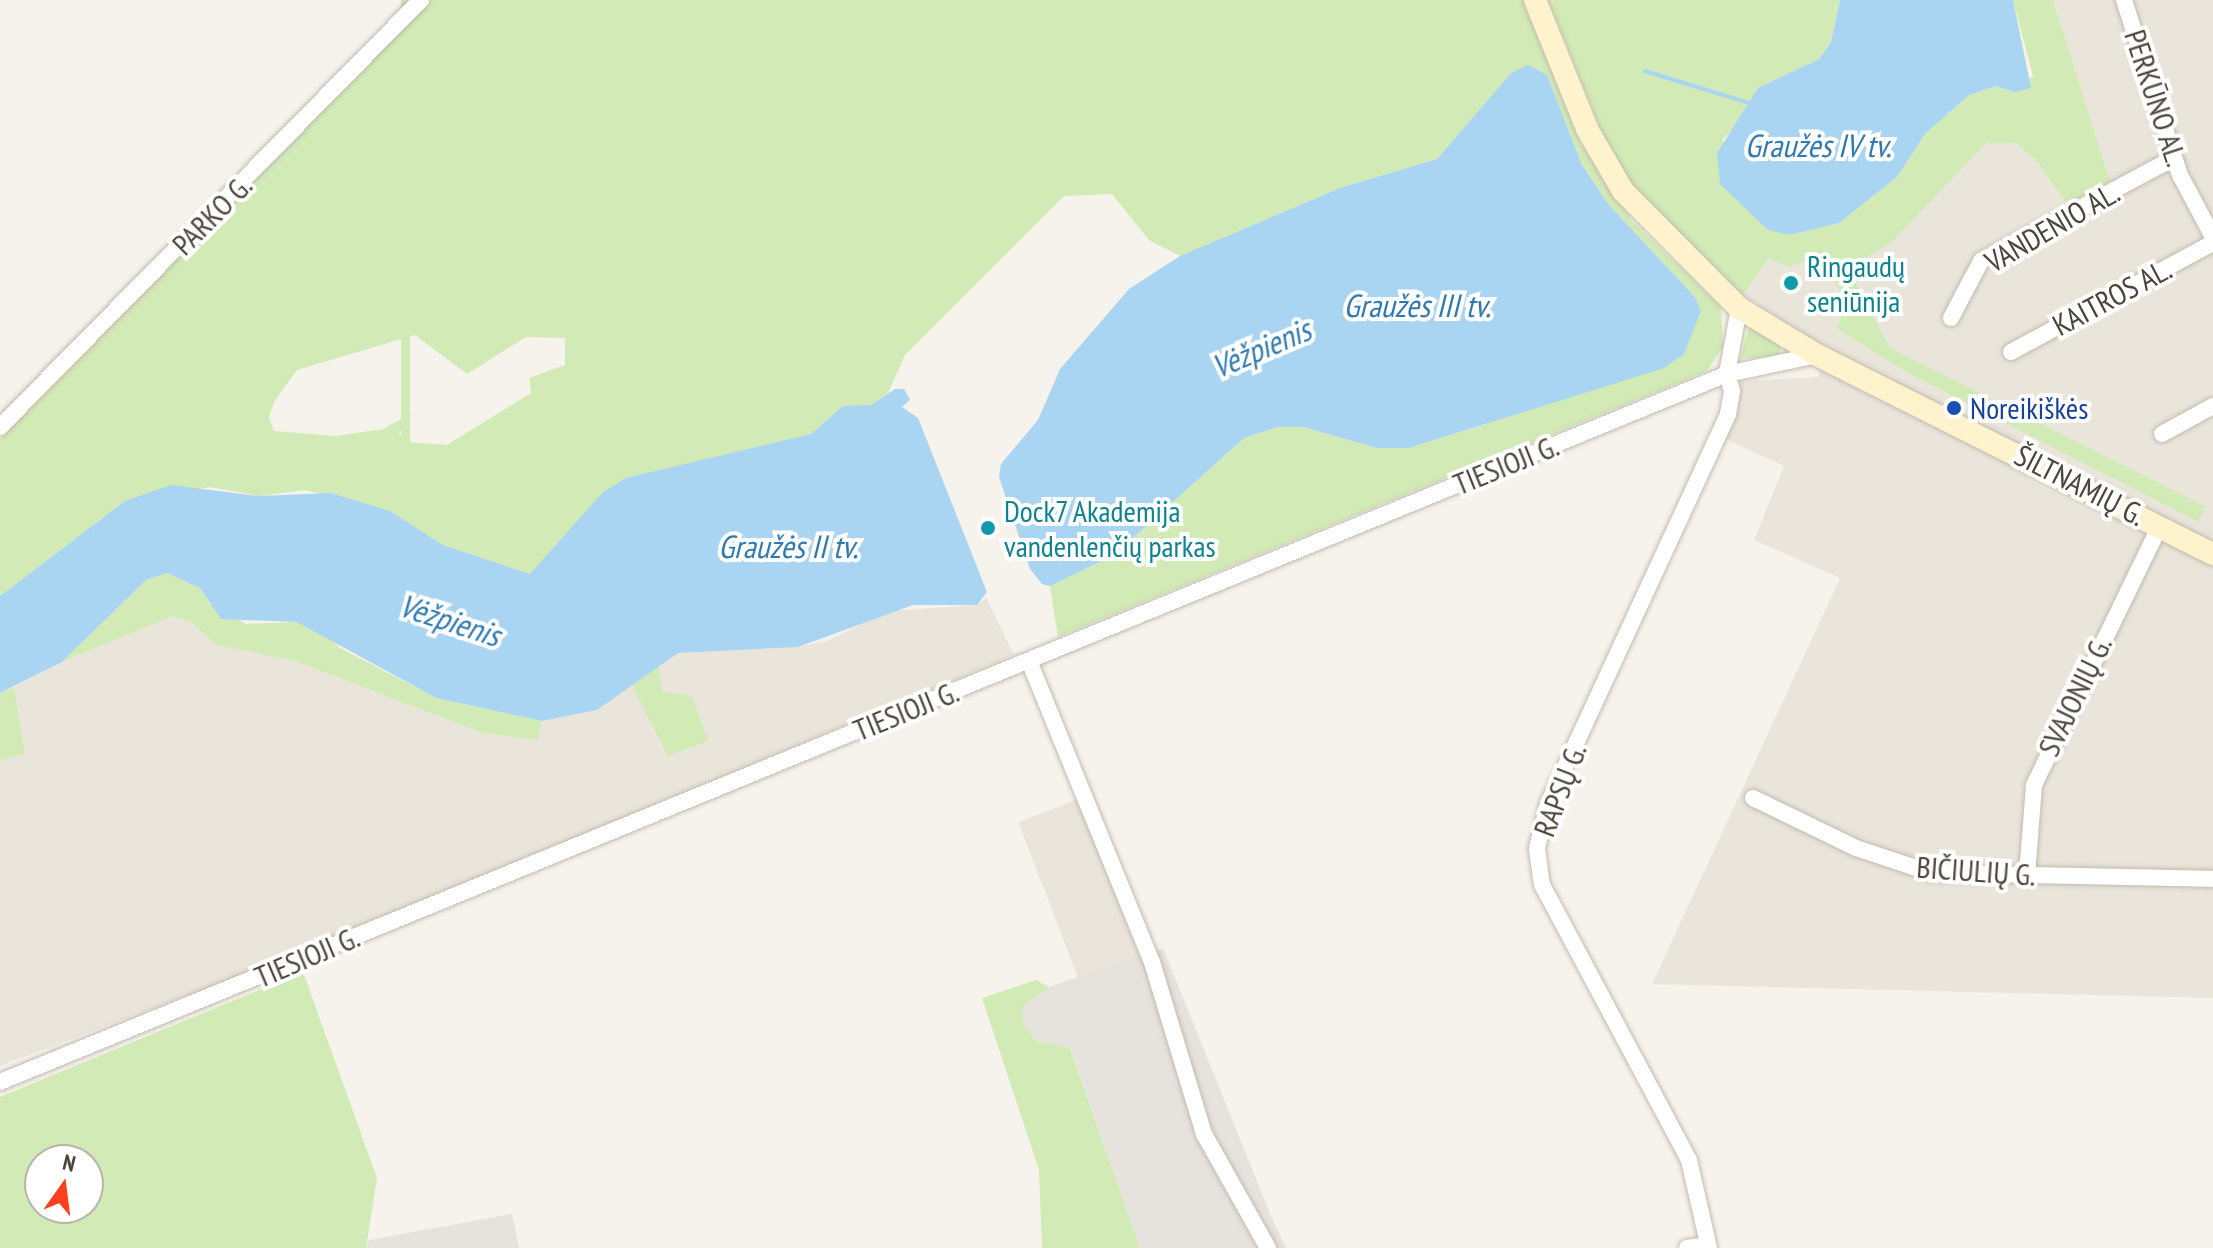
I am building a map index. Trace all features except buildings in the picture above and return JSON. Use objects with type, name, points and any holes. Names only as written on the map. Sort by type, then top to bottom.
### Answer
[{"type":"main road","name":"ŠILTNAMIŲ G.","points":[[1535,0],[1587,129],[1623,191],[1739,308],[1817,355],[2213,554]]},
{"type":"street","name":"PARKO G.","points":[[0,427],[421,0]]},
{"type":"street","name":"PERKŪNO AL.","points":[[2124,0],[2174,158],[2213,237]]},
{"type":"street","name":"VANDENIO AL.","points":[[1951,318],[1981,261],[2174,158]]},
{"type":"street","name":"KAITROS AL.","points":[[2011,352],[2213,243]]},
{"type":"street","name":"RAPSŲ G.","points":[[1708,1246],[1689,1160],[1542,885],[1537,848],[1548,804],[1728,414],[1732,391],[1727,374],[1739,308]]},
{"type":"street","name":"TIESIOJI G.","points":[[0,1082],[1727,374],[1817,355]]},
{"type":"street","points":[[2162,434],[2213,406]]},
{"type":"street","name":"SVAJONIŲ G.","points":[[2027,876],[2039,772],[2160,526]]},
{"type":"street","points":[[1029,661],[1152,962],[1204,1134],[1268,1248]]},
{"type":"street","name":"BIČIULIŲ G.","points":[[1753,798],[1913,869],[2027,876],[2213,879]]},
{"type":"street","points":[[1687,1248],[1708,1246]]},
{"type":"shaded area","points":[[2053,0],[2213,0],[2213,998],[1652,984],[1840,578],[1754,540],[1784,466],[1723,438],[1742,381],[1818,377],[1827,350],[1743,295],[1770,259],[1789,267],[1820,255],[1846,302],[1837,329],[1908,373],[2198,522],[2206,508],[1890,348],[1847,267],[1892,242],[1985,143],[2014,143],[2036,160],[2067,204],[2110,181]]},
{"type":"shaded area","points":[[986,598],[1014,655],[278,961],[0,1066],[0,761],[25,752],[14,687],[62,662],[171,616],[192,623],[216,645],[295,661],[482,733],[536,740],[542,721],[597,710],[631,684],[668,755],[657,664],[678,653],[798,647],[827,641],[889,611],[977,605]]},
{"type":"shaded area","points":[[1079,799],[1140,959],[1080,982],[1018,822]]},
{"type":"shaded area","points":[[1163,948],[1286,1248],[1140,1248],[1071,1049],[1036,1041],[1024,1025],[1022,1007],[1049,987]]},
{"type":"shaded area","points":[[512,1214],[519,1248],[366,1248],[369,1240]]},
{"type":"green space","points":[[401,0],[410,0],[410,573],[401,573]]},
{"type":"green space","points":[[431,0],[1525,0],[1580,142],[1632,221],[1721,307],[1723,347],[1707,371],[1058,637],[1050,586],[1114,555],[1244,438],[1277,427],[1303,427],[1377,448],[1409,448],[1477,427],[1572,394],[1694,296],[1609,205],[1582,165],[1547,75],[1511,73],[1437,159],[1340,188],[1180,256],[1149,240],[1112,194],[1064,196],[905,355],[888,393],[871,405],[836,412],[811,434],[626,478],[530,574],[443,545],[390,511],[305,490],[259,496],[210,487],[125,501],[0,596],[0,439]],"holes":[[[415,335],[467,374],[526,337],[565,338],[565,365],[529,378],[531,393],[447,445],[405,442],[399,433],[412,413],[383,429],[336,436],[274,431],[269,417],[274,402],[297,370]]]},
{"type":"green space","points":[[1548,0],[1840,0],[1831,42],[1819,59],[1758,88],[1745,118],[1722,140],[1790,235],[1839,223],[1897,177],[1925,134],[1969,95],[1996,86],[2015,92],[2033,76],[2013,0],[2053,0],[2110,181],[2067,204],[2036,160],[2015,143],[1986,143],[1892,242],[1848,268],[1890,348],[2206,507],[2198,522],[1908,373],[1837,329],[1846,302],[1820,256],[1789,267],[1769,259],[1743,295],[1675,234],[1630,182],[1607,145]]},
{"type":"green space","points":[[1749,327],[1781,346],[1779,356],[1740,359]]},
{"type":"green space","points":[[167,573],[200,588],[210,604],[246,624],[297,622],[321,630],[340,648],[436,698],[542,721],[537,740],[482,733],[295,661],[216,645],[192,623],[172,616],[62,662],[146,580]]},
{"type":"green space","points":[[657,664],[663,692],[692,696],[708,741],[668,756],[631,684]]},
{"type":"green space","points":[[14,687],[25,753],[0,761],[0,693]]},
{"type":"green space","points":[[303,972],[377,1178],[366,1248],[0,1248],[0,1097]]},
{"type":"green space","points":[[1036,980],[1049,987],[1022,1007],[1024,1025],[1036,1041],[1070,1048],[1140,1248],[1042,1248],[1039,1170],[982,998]]},
{"type":"water","name":"Graužės IV tv.","points":[[1840,0],[2013,0],[2031,88],[2015,92],[1996,86],[1969,95],[1925,134],[1897,177],[1839,223],[1790,235],[1768,230],[1720,184],[1717,153],[1758,88],[1819,59],[1831,42]]},
{"type":"water","name":"Graužės III tv.","points":[[1528,65],[1547,75],[1582,165],[1609,205],[1694,296],[1701,311],[1684,354],[1664,368],[1409,448],[1377,448],[1303,427],[1277,427],[1244,438],[1114,555],[1050,586],[1042,584],[1030,569],[999,477],[1001,464],[1038,420],[1060,369],[1129,289],[1180,256],[1340,188],[1437,159],[1511,73]]},
{"type":"water","name":"Graužės II tv.","points":[[895,389],[904,389],[910,400],[902,407],[918,418],[987,592],[977,605],[913,605],[798,647],[678,653],[597,710],[542,721],[436,698],[297,622],[221,619],[200,588],[167,573],[146,580],[62,662],[0,693],[0,596],[125,501],[171,485],[259,496],[331,493],[390,511],[443,545],[530,574],[602,493],[626,478],[811,434],[843,406],[871,405]]},
{"type":"waterway","name":"Vėžpienis","points":[[1645,71],[1752,104]]},
{"type":"place","name":"Ringaudų seniūnija","points":[[1791,283]]},
{"type":"place","name":"Noreikiškės","points":[[1954,408]]},
{"type":"place","name":"Dock7 Akademija vandenlenčių parkas","points":[[988,528]]}]
